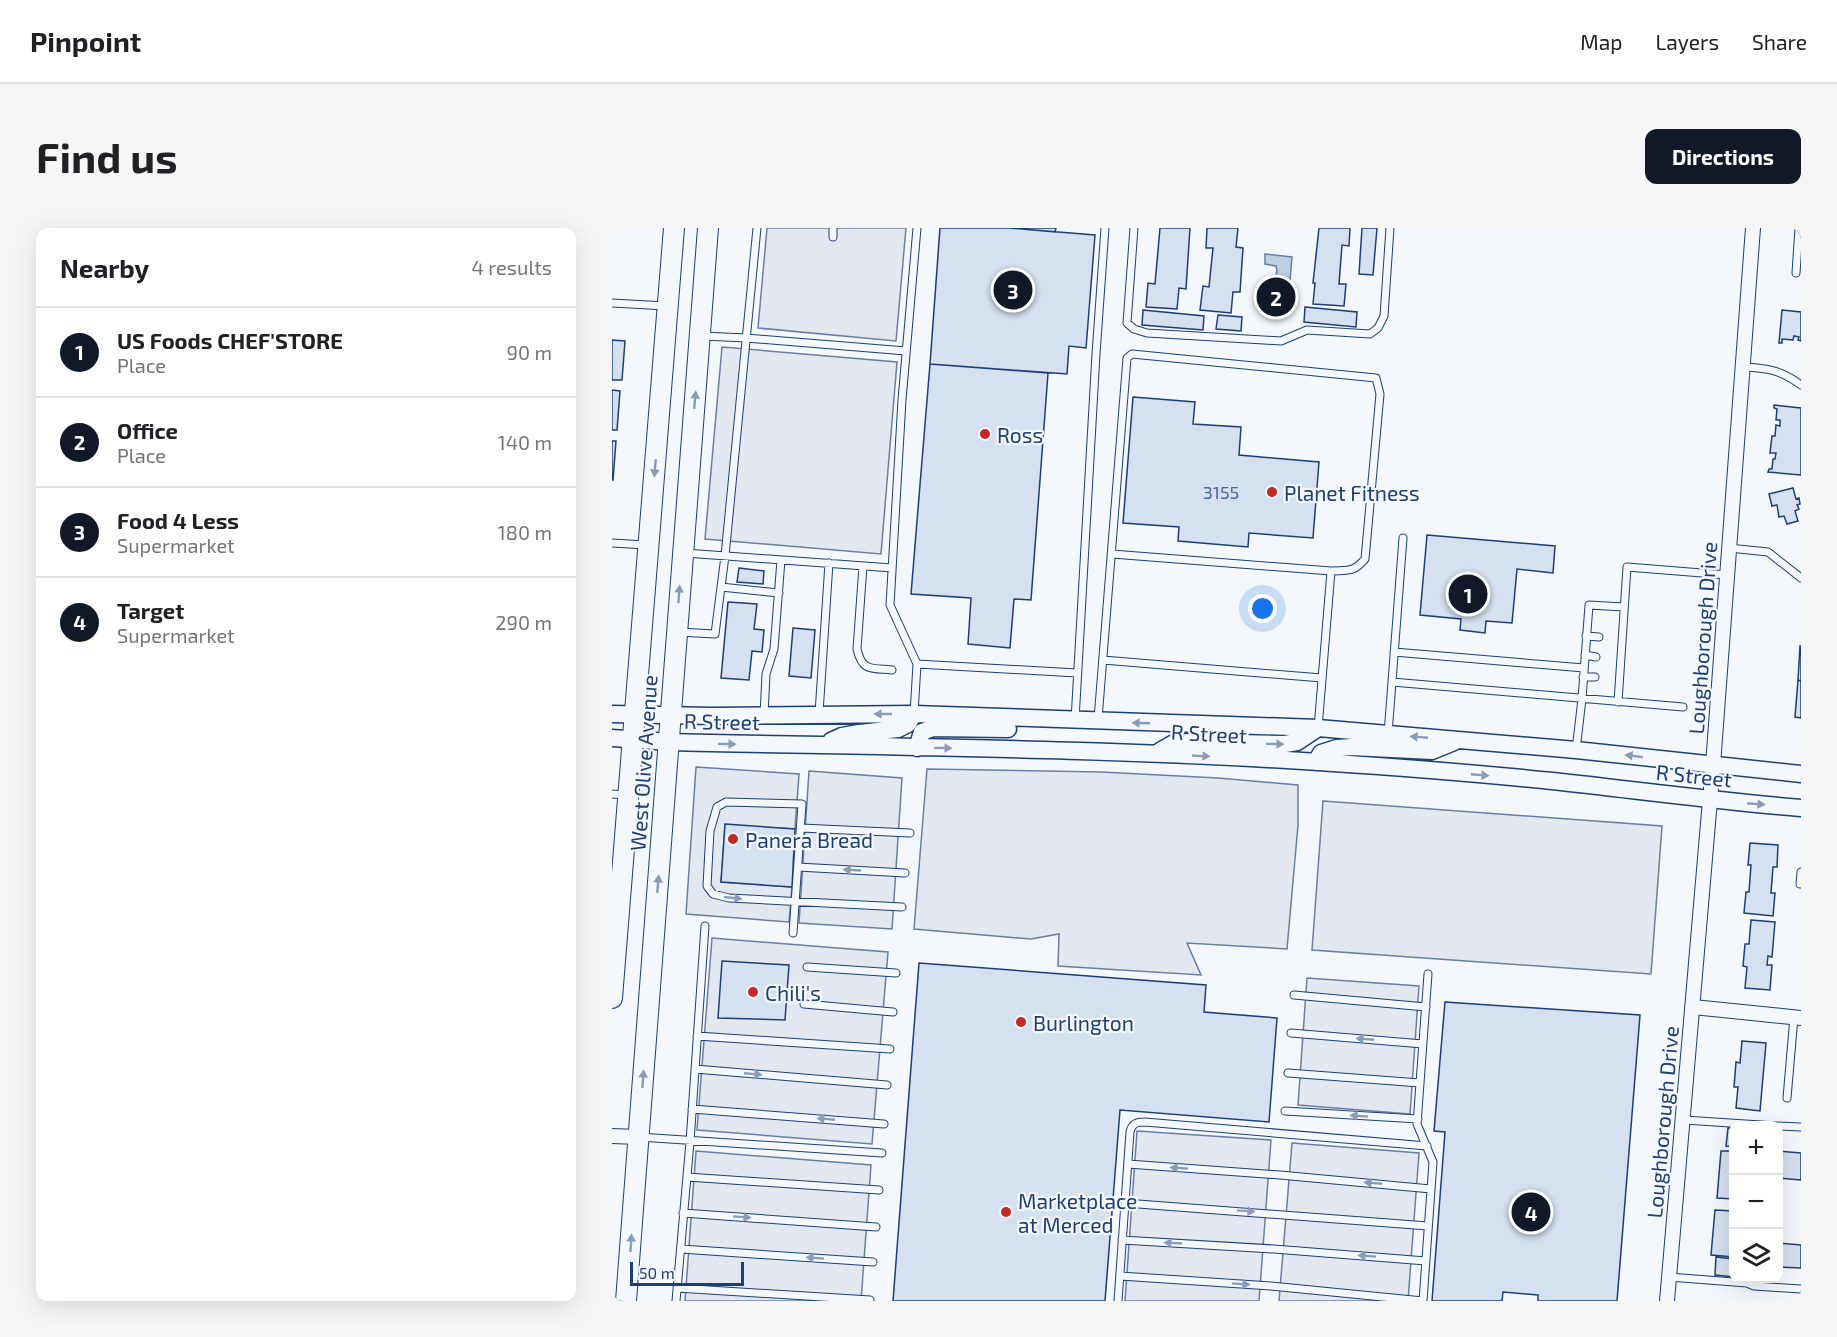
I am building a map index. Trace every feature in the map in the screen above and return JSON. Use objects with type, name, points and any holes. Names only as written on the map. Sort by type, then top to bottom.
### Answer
[{"type":"main road","name":"West Olive Avenue","points":[[612,998],[620,795],[633,739],[674,228]]},
{"type":"main road","name":"West Olive Avenue","points":[[626,1301],[708,228]]},
{"type":"street","name":"Loughborough Drive","points":[[1667,1301],[1713,765],[1753,228]]},
{"type":"street","name":"R Street","points":[[612,714],[764,716],[914,714],[1318,728],[1388,742],[1457,740],[1801,774]]},
{"type":"street","points":[[826,745],[842,736],[898,729],[908,724],[914,714]]},
{"type":"street","points":[[917,748],[922,732],[933,728],[1035,729],[1054,720]]},
{"type":"street","points":[[1156,753],[1174,743],[1286,744],[1297,742],[1318,728]]},
{"type":"street","name":"R Street","points":[[612,738],[669,742],[1156,753],[1316,762],[1436,770],[1801,808]]},
{"type":"street","points":[[1316,762],[1321,753],[1337,748],[1388,742]]},
{"type":"street","points":[[1693,1007],[1797,1017]]},
{"type":"street","points":[[612,1136],[638,1137]]},
{"type":"lane","points":[[676,632],[715,634],[725,556],[757,228]]},
{"type":"lane","points":[[833,228],[833,237]]},
{"type":"lane","points":[[914,714],[917,664],[890,605],[902,400],[917,228]]},
{"type":"lane","points":[[1075,721],[1105,228]]},
{"type":"lane","points":[[1134,228],[1127,323],[1134,329],[1147,333],[1281,341],[1307,330],[1370,334],[1378,328],[1384,316],[1390,228]]},
{"type":"lane","points":[[1796,273],[1799,228]]},
{"type":"lane","points":[[612,303],[668,306]]},
{"type":"lane","points":[[700,336],[906,351]]},
{"type":"lane","points":[[1098,722],[1127,358],[1132,354],[1376,378],[1380,394],[1365,559],[1358,568],[1331,570],[1112,554]]},
{"type":"lane","points":[[1743,367],[1766,368],[1787,374],[1801,385]]},
{"type":"lane","points":[[1388,742],[1402,538]]},
{"type":"lane","points":[[612,543],[648,546]]},
{"type":"lane","points":[[1729,548],[1768,552],[1801,578]]},
{"type":"lane","points":[[682,553],[892,568]]},
{"type":"lane","points":[[764,716],[766,674],[774,649],[781,560]]},
{"type":"lane","points":[[819,715],[829,563]]},
{"type":"lane","points":[[863,566],[857,649],[860,661],[868,668],[892,670]]},
{"type":"lane","points":[[1618,702],[1616,679],[1618,639],[1624,607],[1626,567],[1727,575]]},
{"type":"lane","points":[[1318,728],[1331,570]]},
{"type":"lane","points":[[721,586],[779,593]]},
{"type":"lane","points":[[1576,750],[1588,605],[1624,607]]},
{"type":"lane","points":[[1586,636],[1599,637]]},
{"type":"lane","points":[[1394,652],[1584,668]]},
{"type":"lane","points":[[1585,655],[1596,657]]},
{"type":"lane","points":[[1103,660],[1322,678]]},
{"type":"lane","points":[[917,664],[1077,674]]},
{"type":"lane","points":[[1583,676],[1595,677]]},
{"type":"lane","points":[[1392,682],[1683,707]]},
{"type":"lane","points":[[793,933],[795,902],[801,828],[802,804],[726,802],[717,807],[710,831],[707,886],[713,894],[729,898],[795,902],[902,907]]},
{"type":"lane","points":[[801,828],[910,833]]},
{"type":"lane","points":[[798,867],[906,873]]},
{"type":"lane","points":[[1800,884],[1801,872]]},
{"type":"lane","points":[[676,1301],[705,926]]},
{"type":"lane","points":[[807,967],[896,974]]},
{"type":"lane","points":[[1120,1276],[1271,1286],[1423,1301],[1433,1162],[1417,1124],[1428,974]]},
{"type":"lane","points":[[1294,995],[1426,1007]]},
{"type":"lane","points":[[804,1004],[893,1012]]},
{"type":"lane","points":[[1787,1098],[1797,1017]]},
{"type":"lane","points":[[1291,1033],[1423,1044]]},
{"type":"lane","points":[[697,1036],[890,1049]]},
{"type":"lane","points":[[695,1069],[887,1084]]},
{"type":"lane","points":[[1288,1073],[1420,1083]]},
{"type":"lane","points":[[692,1109],[884,1124]]},
{"type":"lane","points":[[1285,1111],[1418,1119]]},
{"type":"lane","points":[[1684,1120],[1729,1123]]},
{"type":"lane","points":[[1118,1301],[1131,1126],[1139,1122],[1427,1146]]},
{"type":"lane","points":[[1783,1126],[1801,1127]]},
{"type":"lane","points":[[638,1137],[882,1154]]},
{"type":"lane","points":[[1128,1164],[1431,1189]]},
{"type":"lane","points":[[687,1177],[879,1190]]},
{"type":"lane","points":[[1125,1203],[1428,1226]]},
{"type":"lane","points":[[683,1213],[876,1227]]},
{"type":"lane","points":[[1122,1240],[1425,1261]]},
{"type":"lane","points":[[681,1249],[873,1262]]},
{"type":"lane","points":[[1669,1277],[1801,1289]]},
{"type":"lane","points":[[677,1288],[870,1300]]},
{"type":"shaded area","points":[[767,228],[906,228],[896,341],[758,328]]},
{"type":"shaded area","points":[[722,347],[897,362],[881,554],[705,539]]},
{"type":"shaded area","points":[[696,767],[799,774],[795,829],[725,825],[721,882],[792,887],[789,922],[686,914]]},
{"type":"shaded area","points":[[927,769],[1101,772],[1298,785],[1298,825],[1287,949],[1187,943],[1201,975],[1058,966],[1059,934],[1031,939],[914,929]]},
{"type":"shaded area","points":[[809,771],[902,778],[892,929],[799,923]]},
{"type":"shaded area","points":[[1323,801],[1662,826],[1651,974],[1312,950]]},
{"type":"shaded area","points":[[712,938],[888,952],[872,1144],[697,1130]]},
{"type":"shaded area","points":[[1307,978],[1419,986],[1410,1114],[1298,1105]]},
{"type":"shaded area","points":[[1137,1131],[1271,1140],[1259,1301],[1125,1301]]},
{"type":"shaded area","points":[[1292,1143],[1419,1153],[1408,1301],[1279,1301]]},
{"type":"shaded area","points":[[696,1151],[871,1165],[861,1301],[685,1301]]},
{"type":"water","points":[[1265,254],[1292,257],[1290,281],[1275,278],[1276,266],[1265,264]]},
{"type":"building","points":[[940,228],[1009,228],[1095,235],[1086,348],[1069,346],[1067,374],[930,364]]},
{"type":"building","points":[[1009,228],[1056,228],[1055,232]]},
{"type":"building","points":[[1160,228],[1190,228],[1186,289],[1179,288],[1177,309],[1146,307],[1148,283],[1155,284]]},
{"type":"building","points":[[1207,228],[1238,228],[1236,247],[1243,248],[1240,292],[1233,292],[1231,313],[1200,310],[1203,286],[1209,287],[1213,248],[1206,248]]},
{"type":"building","points":[[1319,228],[1350,228],[1349,246],[1342,245],[1339,284],[1346,284],[1344,306],[1313,304]]},
{"type":"building","points":[[1362,228],[1377,228],[1373,275],[1359,274]]},
{"type":"building","points":[[1263,288],[1289,290],[1288,305],[1262,303]]},
{"type":"building","points":[[1305,307],[1357,312],[1356,327],[1304,322]]},
{"type":"building","points":[[1143,310],[1204,316],[1203,330],[1142,325]]},
{"type":"building","points":[[1782,310],[1801,312],[1801,341],[1798,340],[1799,337],[1794,336],[1793,340],[1782,339],[1782,343],[1779,343]]},
{"type":"building","points":[[1218,315],[1242,317],[1241,331],[1216,329]]},
{"type":"building","points":[[612,340],[625,341],[622,380],[612,380]]},
{"type":"building","points":[[930,364],[1048,373],[1031,600],[1014,599],[1010,648],[968,644],[971,598],[911,594]]},
{"type":"building","points":[[612,390],[620,391],[617,430],[612,430]]},
{"type":"building","points":[[1133,397],[1195,402],[1193,424],[1241,427],[1239,455],[1319,462],[1313,538],[1249,533],[1248,547],[1178,541],[1179,527],[1123,523]]},
{"type":"building","points":[[1774,405],[1801,408],[1801,475],[1768,472],[1772,469],[1776,453],[1770,453],[1772,436],[1775,436],[1776,425],[1780,426],[1780,420],[1776,420],[1777,409]]},
{"type":"building","points":[[612,441],[616,441],[613,480],[612,480]]},
{"type":"building","points":[[1793,488],[1800,504],[1797,505],[1799,509],[1795,511],[1798,521],[1787,524],[1784,516],[1779,517],[1777,505],[1772,506],[1769,494]]},
{"type":"building","points":[[1427,535],[1555,546],[1553,573],[1517,569],[1512,623],[1486,621],[1485,633],[1460,630],[1461,619],[1420,615]]},
{"type":"building","points":[[739,568],[764,571],[763,584],[737,582]]},
{"type":"building","points":[[728,602],[757,604],[754,629],[764,630],[762,652],[752,651],[749,680],[721,678]]},
{"type":"building","points":[[793,628],[815,630],[811,678],[789,676]]},
{"type":"building","points":[[1801,646],[1801,681],[1798,680]]},
{"type":"building","points":[[1798,680],[1801,681],[1801,718],[1795,717]]},
{"type":"building","points":[[725,824],[795,829],[792,887],[721,882]]},
{"type":"building","points":[[1750,843],[1778,845],[1777,867],[1773,867],[1771,893],[1775,893],[1773,916],[1744,913],[1746,892],[1749,892]]},
{"type":"building","points":[[1751,920],[1775,922],[1772,957],[1768,956],[1767,965],[1772,965],[1770,990],[1745,988],[1747,967],[1743,966],[1745,944],[1749,944]]},
{"type":"building","name":"Chili's","points":[[722,961],[789,965],[785,1020],[718,1018]]},
{"type":"building","name":"Marketplace at Merced","points":[[919,963],[1206,985],[1204,1012],[1277,1018],[1269,1122],[1120,1110],[1105,1301],[893,1301]]},
{"type":"building","points":[[1445,1002],[1640,1015],[1617,1301],[1538,1301],[1538,1295],[1503,1292],[1502,1301],[1432,1301],[1445,1132],[1434,1131]]},
{"type":"building","points":[[1742,1041],[1766,1043],[1760,1111],[1736,1108],[1738,1087],[1734,1087],[1736,1062],[1740,1063]]},
{"type":"building","points":[[1728,1128],[1729,1128],[1729,1146],[1726,1146]]},
{"type":"building","points":[[1721,1151],[1729,1151],[1729,1199],[1717,1198]]},
{"type":"building","points":[[1783,1151],[1801,1153],[1801,1180],[1783,1178]]},
{"type":"building","points":[[1715,1210],[1729,1211],[1729,1257],[1711,1255]]},
{"type":"building","points":[[1783,1243],[1801,1245],[1801,1268],[1783,1267]]},
{"type":"building","points":[[1716,1257],[1729,1258],[1729,1276],[1715,1275]]},
{"type":"place","name":"Food 4 Less","points":[[1013,290]]},
{"type":"place","name":"Office","points":[[1276,297]]},
{"type":"place","name":"Ross","points":[[985,434]]},
{"type":"place","name":"Planet Fitness","points":[[1272,492]]},
{"type":"place","name":"US Foods CHEF'STORE","points":[[1468,594]]},
{"type":"place","name":"Panera Bread","points":[[733,839]]},
{"type":"place","name":"Chili's","points":[[753,992]]},
{"type":"place","name":"Burlington","points":[[1021,1022]]},
{"type":"place","name":"Marketplace at Merced","points":[[1006,1212]]},
{"type":"place","name":"Target","points":[[1531,1212]]}]
